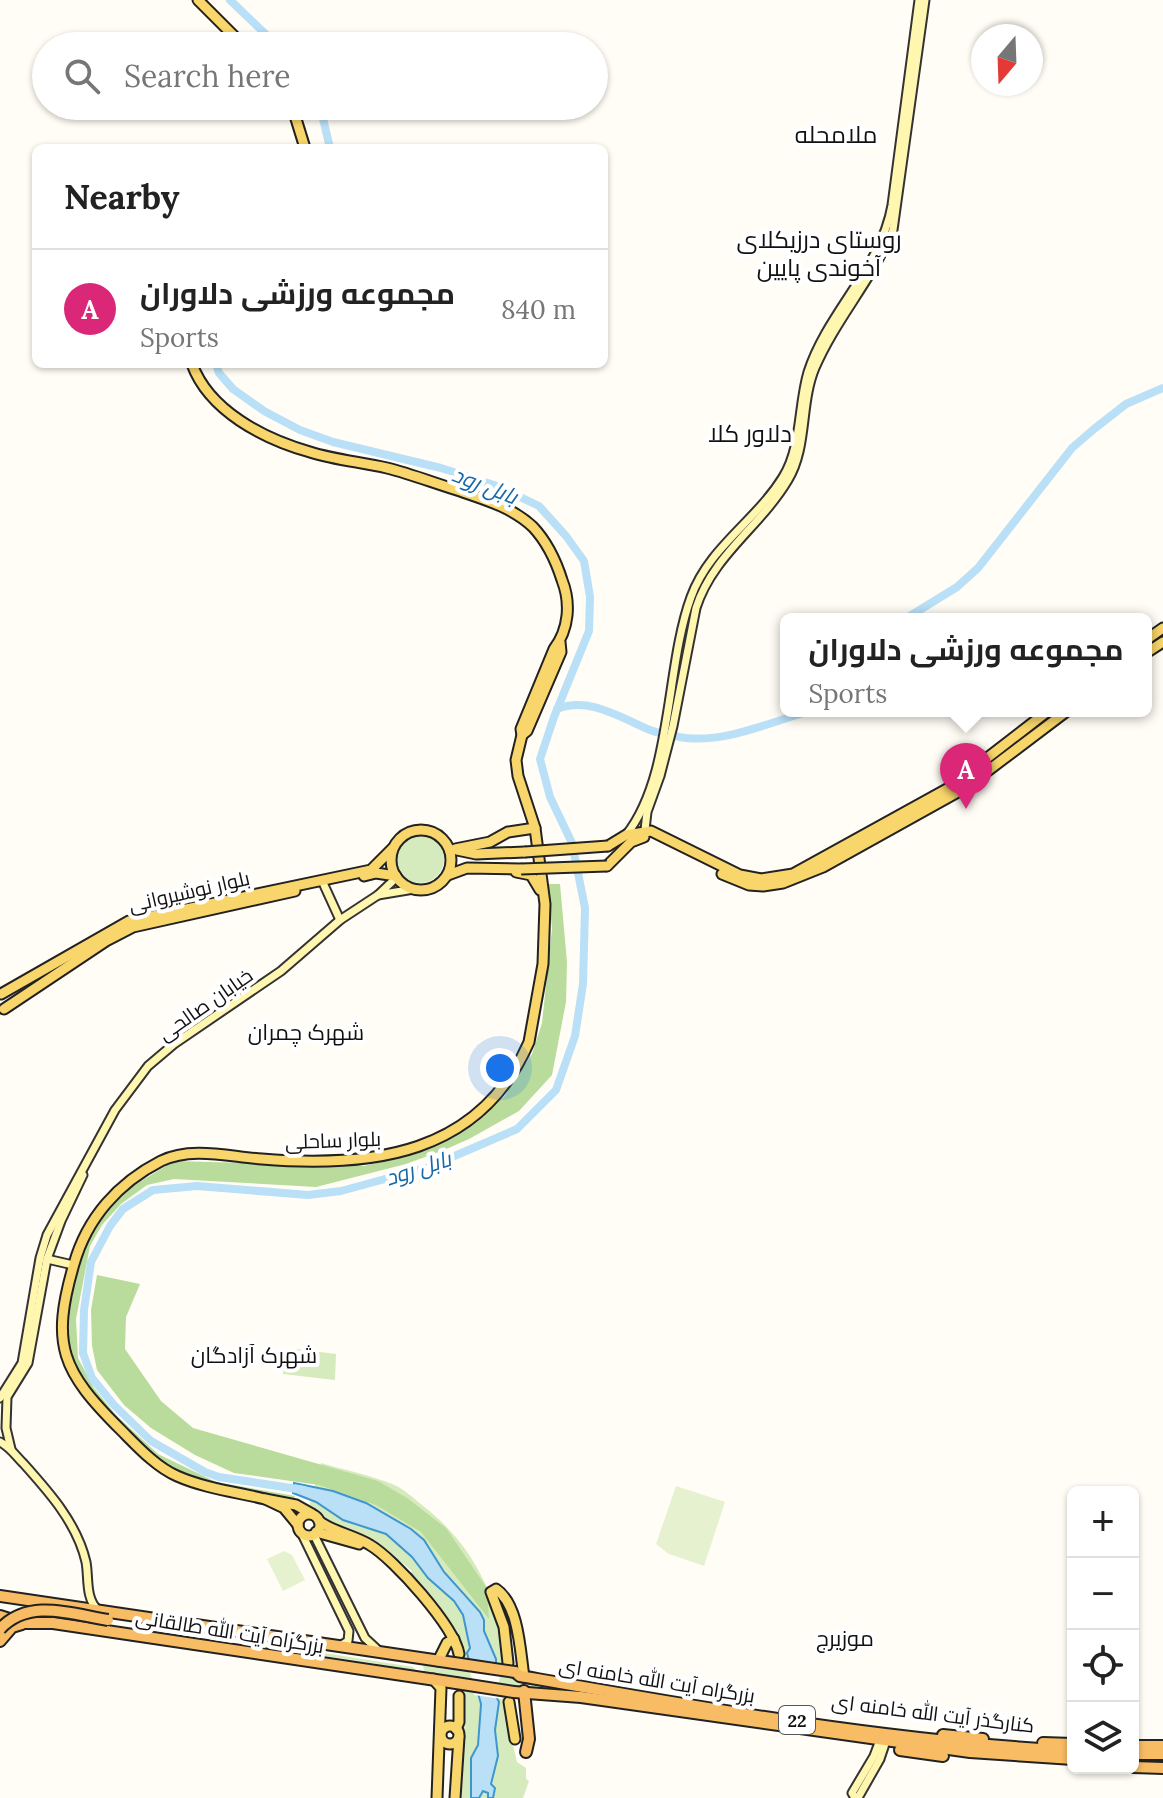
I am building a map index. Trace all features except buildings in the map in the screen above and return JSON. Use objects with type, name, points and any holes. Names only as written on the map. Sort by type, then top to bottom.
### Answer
[{"type":"highway","name":"بزرگراه آیت الله طالقانی","points":[[4,1597],[438,1661],[457,1658]]},
{"type":"highway","points":[[0,1616],[11,1618],[18,1613],[18,1604],[4,1597]]},
{"type":"highway","points":[[41,1603],[31,1608],[31,1616],[38,1621],[53,1623]]},
{"type":"highway","points":[[1,1632],[12,1618],[33,1610],[123,1621],[143,1617]]},
{"type":"highway","name":"بزرگراه آیت الله طالقانی","points":[[0,1616],[25,1623],[53,1623],[455,1683]]},
{"type":"highway","points":[[1,1632],[25,1623]]},
{"type":"highway","points":[[324,1644],[348,1654],[416,1664],[420,1672],[413,1677]]},
{"type":"highway","name":"بزرگراه آیت الله خامنه ای","points":[[457,1658],[552,1682],[956,1740],[1067,1750]]},
{"type":"highway","name":"بزرگراه آیت الله خامنه ای","points":[[455,1683],[819,1735],[880,1750],[1012,1760],[1067,1760]]},
{"type":"highway","points":[[516,1694],[529,1739],[526,1752]]},
{"type":"highway","name":"کنارگذر آیت الله خامنه ای","points":[[819,1735],[880,1750],[970,1756]]},
{"type":"highway","name":"کنارگذر آیت الله خامنه ای","points":[[996,1744],[1067,1744]]},
{"type":"highway","points":[[1139,1746],[1163,1746]]},
{"type":"highway","points":[[1139,1754],[1163,1754]]},
{"type":"highway","points":[[1057,1762],[1067,1764]]},
{"type":"highway","points":[[1139,1764],[1163,1765]]},
{"type":"main road","points":[[198,0],[230,32]]},
{"type":"main road","points":[[644,834],[677,680],[703,588],[717,565],[774,500],[792,472],[813,372],[893,230],[922,0]]},
{"type":"main road","points":[[296,120],[304,144]]},
{"type":"main road","name":"بلوار ساحلی","points":[[193,368],[197,378],[219,405],[270,436],[307,452],[388,468],[501,506],[525,521],[548,547],[568,597],[560,642],[554,649],[521,729],[516,760],[535,828],[545,904],[543,964],[529,1042],[509,1078],[481,1111],[435,1141],[387,1157],[264,1159],[188,1153],[164,1159],[139,1174],[99,1210],[79,1243],[65,1293],[61,1334],[66,1358],[80,1386],[135,1444],[175,1475],[296,1505],[315,1518],[370,1545]]},
{"type":"main road","points":[[626,835],[644,834],[678,843],[740,875],[761,879],[793,874],[947,789],[1040,717]]},
{"type":"main road","points":[[644,834],[735,880],[763,886],[783,883],[823,867],[965,788],[1059,717]]},
{"type":"main road","points":[[378,895],[391,878],[393,848],[401,837],[416,831],[432,832],[451,847],[476,854],[608,846],[626,835],[640,814],[664,748]]},
{"type":"main road","points":[[451,847],[490,842],[508,832],[535,828]]},
{"type":"main road","points":[[378,895],[434,887],[456,870],[467,868],[607,866],[631,842],[644,834]]},
{"type":"main road","points":[[445,877],[451,861],[451,847]]},
{"type":"main road","name":"بلوار نوشیروانی","points":[[0,994],[129,921],[371,870],[393,848]]},
{"type":"main road","points":[[493,869],[531,875],[545,904]]},
{"type":"main road","name":"بلوار نوشیروانی","points":[[2,1010],[106,941],[133,927],[376,873],[391,878]]},
{"type":"main road","points":[[391,878],[414,889]]},
{"type":"main road","points":[[324,885],[340,920]]},
{"type":"main road","name":"خيابان صالحی","points":[[0,1398],[22,1363],[40,1258],[47,1235],[121,1100],[148,1066],[174,1044],[281,971],[340,920],[378,895]]},
{"type":"main road","points":[[0,994],[7,999],[2,1010]]},
{"type":"main road","name":"خيابان صالحی","points":[[11,1449],[3,1410],[7,1397],[28,1363],[47,1259],[61,1221],[83,1177],[83,1169]]},
{"type":"main road","points":[[47,1259],[73,1265]]},
{"type":"main road","points":[[6,1435],[0,1442],[11,1449],[45,1487],[68,1520],[86,1562],[91,1599],[99,1611]]},
{"type":"main road","points":[[265,1499],[286,1510],[299,1529],[344,1620],[349,1639],[339,1646]]},
{"type":"main road","points":[[299,1529],[302,1516],[315,1518],[315,1537],[354,1616],[370,1644],[384,1653]]},
{"type":"main road","points":[[299,1529],[309,1536],[316,1532],[370,1545],[384,1554],[405,1575],[454,1639],[457,1658]]},
{"type":"main road","points":[[79,1608],[86,1596],[88,1583]]},
{"type":"main road","points":[[496,1589],[501,1592],[514,1618],[518,1673],[491,1592],[496,1589]]},
{"type":"main road","points":[[344,1620],[354,1616]]},
{"type":"main road","points":[[438,1661],[447,1643],[454,1639]]},
{"type":"main road","points":[[433,1679],[441,1688],[437,1798]]},
{"type":"main road","points":[[455,1683],[447,1689],[447,1713],[456,1731],[455,1798]]},
{"type":"main road","points":[[515,1739],[516,1694]]},
{"type":"main road","points":[[456,1731],[444,1728],[441,1734],[443,1741],[449,1744],[455,1742],[459,1713],[459,1696]]},
{"type":"main road","points":[[447,1713],[453,1719],[459,1713]]},
{"type":"main road","points":[[880,1750],[859,1796],[855,1798],[852,1793],[880,1750]]},
{"type":"green space","points":[[420,835],[437,842],[444,859],[437,876],[420,883],[403,876],[396,859],[403,842]]},
{"type":"green space","points":[[548,884],[560,884],[567,962],[566,1002],[552,1075],[519,1111],[444,1150],[406,1164],[316,1187],[174,1179],[147,1185],[121,1204],[102,1225],[90,1246],[76,1319],[78,1358],[94,1388],[116,1415],[158,1454],[216,1482],[295,1496],[293,1502],[216,1485],[175,1471],[148,1451],[97,1399],[78,1371],[69,1349],[67,1315],[85,1241],[101,1214],[125,1191],[174,1161],[364,1166],[417,1153],[469,1125],[504,1097],[532,1054],[542,1023],[552,929]]},
{"type":"green space","points":[[97,1275],[140,1284],[126,1317],[125,1349],[161,1401],[193,1428],[378,1481],[407,1498],[446,1528],[487,1588],[489,1619],[421,1532],[376,1505],[319,1485],[234,1473],[195,1455],[151,1428],[124,1405],[97,1370],[92,1346],[91,1310]]},
{"type":"green space","points":[[287,1348],[336,1354],[335,1380],[283,1374]]},
{"type":"green space","points":[[321,1463],[396,1486],[441,1522],[458,1540],[484,1581],[499,1626],[505,1676],[564,1689],[563,1693],[505,1685],[505,1712],[517,1762],[526,1768],[526,1779],[529,1781],[523,1798],[457,1798],[463,1679],[424,1673],[423,1664],[462,1670],[462,1652],[457,1635],[410,1574],[412,1571],[381,1545],[324,1519],[309,1507]]},
{"type":"green space","points":[[676,1486],[725,1502],[704,1566],[669,1554],[656,1544]]},
{"type":"green space","points":[[284,1551],[292,1555],[305,1580],[283,1591],[267,1559]]},
{"type":"green space","points":[[241,1640],[413,1667],[416,1670],[413,1673],[373,1663],[240,1644]]},
{"type":"water","points":[[294,1483],[333,1491],[366,1503],[411,1529],[424,1540],[444,1572],[480,1612],[496,1659],[496,1696],[499,1702],[495,1730],[498,1756],[491,1784],[495,1788],[493,1798],[488,1798],[488,1793],[483,1791],[479,1798],[471,1798],[471,1758],[478,1745],[481,1704],[467,1653],[470,1648],[463,1615],[454,1601],[386,1534],[343,1520],[316,1502],[293,1493]]},
{"type":"pier","points":[[464,1658],[498,1663],[502,1699],[474,1695],[474,1684]]},
{"type":"waterway","name":"بابل رود","points":[[230,0],[263,32]]},
{"type":"waterway","name":"بابل رود","points":[[323,120],[329,144]]},
{"type":"waterway","name":"بابل رود","points":[[217,368],[233,389],[264,411],[300,430],[333,442],[441,468],[497,486],[539,506],[584,561],[590,597],[589,631],[540,759],[550,797],[572,843],[585,908],[583,984],[575,1036],[556,1090],[517,1129],[429,1167],[341,1191],[308,1195],[197,1186],[153,1190],[123,1209],[91,1262],[84,1310],[83,1353],[92,1378],[114,1405],[151,1441],[205,1472],[219,1477],[304,1490]]},
{"type":"waterway","points":[[915,613],[957,587],[978,568],[1072,448],[1126,404],[1163,388]]},
{"type":"waterway","points":[[557,709],[581,705],[593,707],[654,731],[701,739],[744,732],[791,717]]},
{"type":"place","name":"مجموعه ورزشی دلاوران","points":[[966,809]]},
{"type":"district","name":"ملامحله","points":[[836,134]]},
{"type":"district","name":"روستای درزیکلای آخوندی پایین","points":[[819,253]]},
{"type":"district","name":"دلاور کلا","points":[[750,433]]},
{"type":"district","name":"شهرک چمران","points":[[306,1032]]},
{"type":"district","name":"شهرک آزادگان","points":[[254,1355]]},
{"type":"district","name":"موزیرج","points":[[845,1638]]}]
